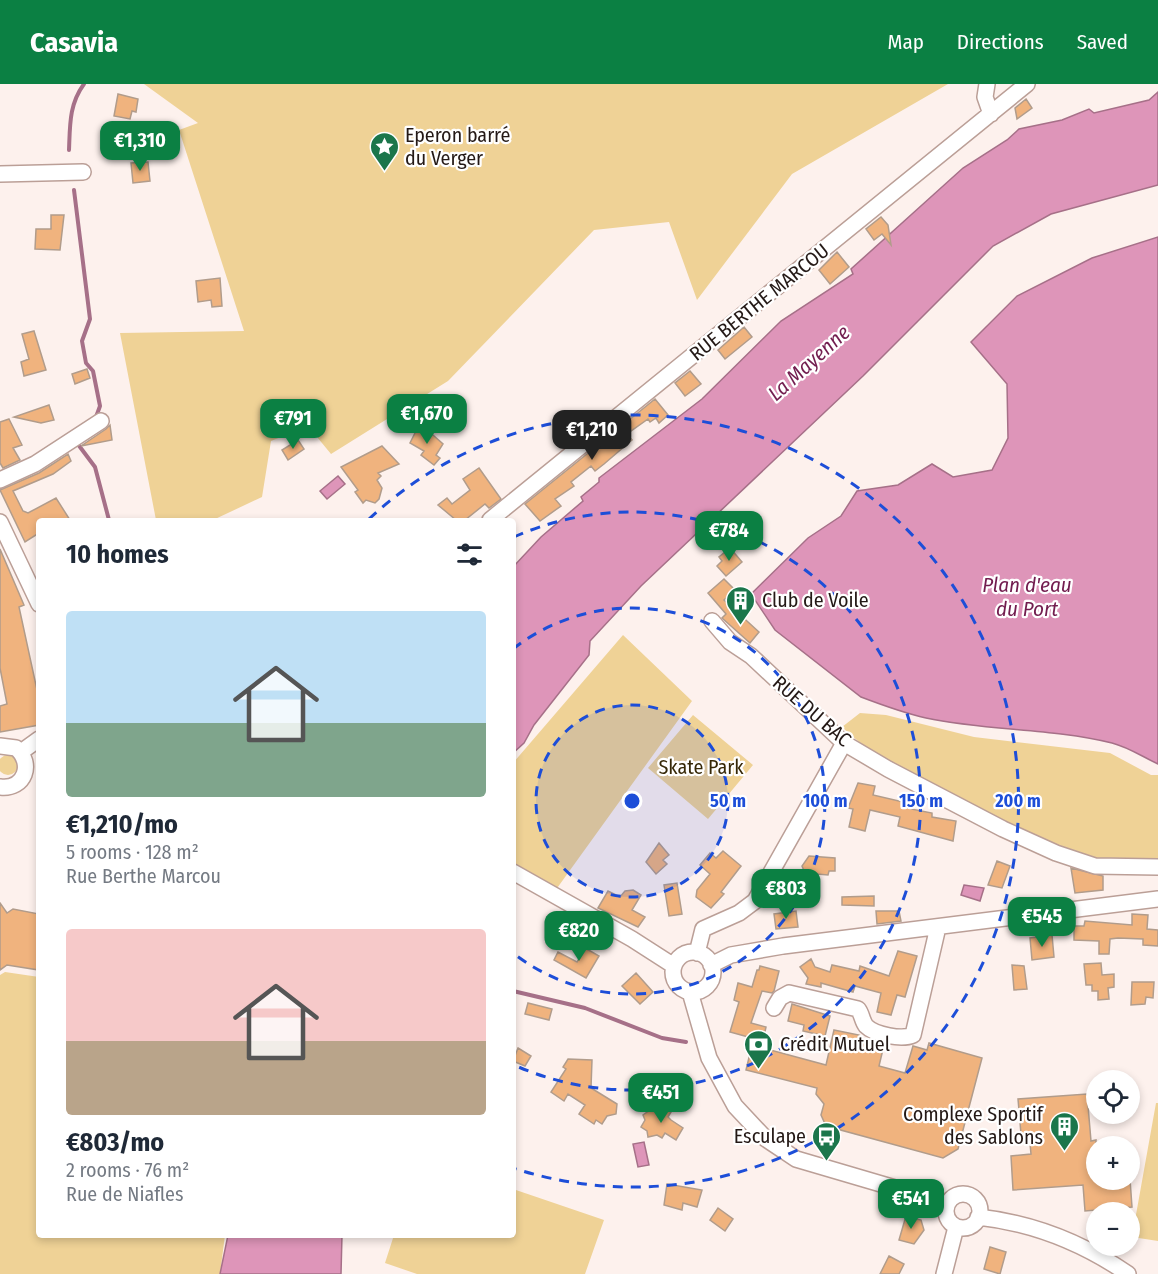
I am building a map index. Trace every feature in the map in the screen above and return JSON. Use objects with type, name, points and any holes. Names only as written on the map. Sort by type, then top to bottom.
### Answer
[{"type":"street","points":[[987,84],[985,97],[992,114]]},
{"type":"street","name":"RUE BERTHE MARCOU","points":[[492,518],[1027,84]]},
{"type":"street","points":[[0,174],[83,172]]},
{"type":"street","points":[[0,480],[35,464],[101,421]]},
{"type":"street","points":[[0,522],[36,598]]},
{"type":"street","name":"RUE DU BAC","points":[[712,621],[730,642],[751,656],[844,743],[944,799],[1056,853],[1095,866],[1158,867]]},
{"type":"street","points":[[21,752],[36,741]]},
{"type":"street","points":[[697,953],[702,929],[739,913],[755,901],[844,743]]},
{"type":"street","points":[[0,746],[10,746],[21,752],[26,765],[22,779],[12,787],[0,787]]},
{"type":"street","points":[[516,874],[632,939],[674,966]]},
{"type":"street","points":[[711,965],[731,955],[743,953],[1158,898]]},
{"type":"street","points":[[774,1008],[780,998],[789,993],[858,1009],[864,1024],[873,1031],[907,1038],[913,1035],[938,927]]},
{"type":"street","points":[[697,953],[703,955],[711,965],[713,972],[708,984],[697,992],[690,992],[676,982],[674,966],[681,957],[697,953]]},
{"type":"street","points":[[690,992],[709,1058],[735,1106],[766,1139],[796,1159],[905,1191],[946,1208]]},
{"type":"street","points":[[967,1195],[976,1201],[978,1217],[972,1226],[956,1227],[948,1219],[946,1208],[951,1199],[967,1195]]},
{"type":"street","points":[[978,1217],[1009,1221],[1063,1238],[1105,1258],[1128,1274]]},
{"type":"street","points":[[944,1274],[956,1227]]},
{"type":"green space","points":[[144,84],[948,84],[792,174],[697,300],[669,222],[594,230],[448,381],[331,454],[308,426],[271,441],[262,497],[217,518],[156,518],[120,333],[244,331],[179,130],[198,123]]},
{"type":"green space","points":[[623,635],[692,701],[555,891],[516,868],[516,760]]},
{"type":"green space","points":[[860,713],[886,715],[974,737],[1110,753],[1151,775],[1158,775],[1158,858],[1113,861],[1091,858],[963,804],[886,762],[842,727]]},
{"type":"green space","name":"Skate Park","points":[[693,715],[753,765],[708,819],[648,768]]},
{"type":"green space","points":[[4,755],[12,755],[18,761],[18,769],[12,775],[4,775],[-1,770],[-1,760]]},
{"type":"green space","points":[[5,972],[36,977],[36,1238],[225,1238],[220,1274],[0,1274],[0,975]]},
{"type":"green space","points":[[1156,1103],[1158,1103],[1158,1241],[1140,1238],[1138,1202]]},
{"type":"green space","points":[[516,1190],[604,1220],[585,1274],[417,1274],[385,1263],[393,1238],[516,1238]]},
{"type":"water","name":"La Mayenne","points":[[1158,92],[1158,185],[1051,214],[993,246],[863,376],[641,586],[590,641],[589,655],[534,725],[524,743],[516,750],[516,564],[541,537],[583,501],[581,497],[599,482],[599,478],[702,399],[781,321],[853,274],[851,269],[963,168],[1007,140],[1019,129],[1062,120],[1089,109],[1094,113],[1149,100]]},
{"type":"water","name":"Plan d'eau du Port","points":[[1158,237],[1158,764],[1112,743],[1089,738],[949,722],[885,706],[861,697],[775,630],[751,594],[808,538],[841,516],[857,491],[898,485],[932,464],[953,477],[992,470],[1008,438],[1007,384],[971,342],[1017,296],[1092,258]]},
{"type":"water","points":[[338,476],[345,484],[327,499],[320,491]]},
{"type":"water","points":[[964,885],[984,888],[980,901],[961,895]]},
{"type":"water","points":[[644,1142],[649,1165],[638,1167],[633,1144]]},
{"type":"water","points":[[227,1238],[342,1238],[341,1274],[220,1274]]},
{"type":"building","points":[[118,94],[138,99],[136,112],[132,111],[130,119],[114,116]]},
{"type":"building","points":[[1026,99],[1032,108],[1017,119],[1015,108]]},
{"type":"building","points":[[148,162],[150,181],[133,183],[131,163]]},
{"type":"building","points":[[51,215],[64,215],[60,250],[35,249],[36,229],[51,229]]},
{"type":"building","points":[[881,217],[888,225],[891,245],[882,234],[874,240],[866,229]]},
{"type":"building","points":[[837,252],[849,267],[830,284],[819,270]]},
{"type":"building","points":[[220,278],[222,306],[212,307],[211,300],[198,302],[196,281]]},
{"type":"building","points":[[744,327],[752,337],[725,359],[718,350]]},
{"type":"building","points":[[34,331],[46,370],[24,376],[21,362],[29,359],[22,334]]},
{"type":"building","points":[[87,369],[90,378],[75,384],[72,374]]},
{"type":"building","points":[[690,371],[701,384],[685,396],[675,383]]},
{"type":"building","points":[[655,399],[668,415],[659,423],[656,418],[650,422],[648,419],[627,434],[632,440],[595,471],[591,466],[571,482],[574,486],[555,499],[561,506],[540,521],[525,504]]},
{"type":"building","points":[[49,405],[54,420],[41,423],[14,417]]},
{"type":"building","points":[[9,419],[22,445],[13,448],[20,460],[3,468],[0,463],[0,422]]},
{"type":"building","points":[[110,425],[112,440],[81,446],[106,429]]},
{"type":"building","points":[[418,427],[433,435],[443,444],[436,455],[440,458],[434,465],[421,455],[424,451],[410,443]]},
{"type":"building","points":[[298,440],[304,449],[288,460],[282,450]]},
{"type":"building","points":[[382,446],[399,464],[378,473],[381,476],[377,480],[382,488],[379,499],[375,503],[366,500],[363,503],[355,492],[358,490],[341,467]]},
{"type":"building","points":[[68,454],[71,461],[53,474],[13,491],[23,511],[28,513],[56,498],[69,518],[36,518],[36,535],[25,542],[0,490],[39,473]]},
{"type":"building","points":[[479,468],[501,499],[489,508],[485,504],[468,518],[454,518],[438,505],[447,498],[452,504],[470,490],[463,479]]},
{"type":"building","points":[[730,548],[742,562],[726,576],[717,566],[722,561],[719,557]]},
{"type":"building","points":[[0,549],[24,605],[19,607],[36,685],[36,726],[0,732],[0,706],[7,704],[0,668]]},
{"type":"building","points":[[724,579],[735,590],[724,600],[759,632],[750,643],[722,618],[726,614],[708,593]]},
{"type":"building","points":[[858,783],[875,786],[873,795],[912,804],[911,809],[932,813],[932,817],[956,821],[953,841],[898,826],[900,817],[870,810],[865,831],[849,827],[853,809],[848,808]]},
{"type":"building","points":[[659,843],[669,855],[663,860],[667,864],[656,874],[646,862]]},
{"type":"building","points":[[723,851],[741,866],[721,892],[724,894],[711,908],[696,897],[697,890],[710,874],[700,865],[710,853],[716,858]]},
{"type":"building","points":[[809,856],[835,858],[835,871],[829,871],[828,875],[805,873],[802,866]]},
{"type":"building","points":[[997,861],[1010,866],[1002,888],[988,885]]},
{"type":"building","points":[[1071,868],[1103,876],[1103,890],[1075,893]]},
{"type":"building","points":[[677,883],[682,914],[669,916],[664,885]]},
{"type":"building","points":[[633,890],[641,895],[632,910],[645,917],[638,927],[598,908],[608,891],[620,897],[625,891]]},
{"type":"building","points":[[874,896],[874,906],[842,905],[842,897]]},
{"type":"building","points":[[0,903],[7,913],[13,909],[36,913],[36,970],[7,965],[0,970]]},
{"type":"building","points":[[796,911],[798,927],[776,929],[774,914]]},
{"type":"building","points":[[876,911],[899,911],[901,921],[877,924]]},
{"type":"building","points":[[1132,914],[1148,915],[1147,929],[1158,930],[1158,946],[1143,945],[1143,939],[1110,939],[1109,954],[1099,954],[1099,941],[1074,940],[1074,926],[1084,926],[1085,921],[1132,925]]},
{"type":"building","points":[[1052,935],[1054,957],[1032,960],[1030,938]]},
{"type":"building","points":[[585,948],[599,956],[586,978],[554,960],[558,952],[577,962]]},
{"type":"building","points":[[898,951],[917,956],[905,997],[897,995],[891,1015],[877,1012],[881,993],[855,986],[853,992],[821,983],[821,987],[806,984],[808,978],[800,967],[811,959],[815,967],[830,972],[832,965],[859,971],[860,966],[889,976]]},
{"type":"building","points":[[1101,963],[1102,975],[1114,974],[1114,987],[1108,988],[1109,999],[1098,1000],[1098,991],[1092,991],[1092,985],[1086,985],[1084,964]]},
{"type":"building","points":[[1012,965],[1024,966],[1027,989],[1014,990]]},
{"type":"building","points":[[760,966],[779,971],[774,991],[772,993],[762,991],[751,1023],[766,1027],[763,1041],[730,1032],[739,1002],[734,1000],[738,983],[752,987]]},
{"type":"building","points":[[636,973],[653,992],[640,1004],[622,986]]},
{"type":"building","points":[[1132,982],[1154,982],[1153,998],[1146,997],[1145,1004],[1131,1005]]},
{"type":"building","points":[[528,1003],[552,1009],[549,1020],[525,1014]]},
{"type":"building","points":[[792,1004],[830,1016],[825,1036],[803,1031],[804,1025],[788,1021]]},
{"type":"building","points":[[834,1030],[859,1035],[859,1038],[884,1045],[879,1066],[905,1073],[913,1046],[927,1050],[929,1043],[982,1058],[958,1149],[943,1158],[826,1126],[821,1115],[824,1104],[816,1094],[817,1088],[746,1070],[752,1045],[826,1065]]},
{"type":"building","points":[[518,1048],[531,1056],[525,1066],[516,1062]]},
{"type":"building","points":[[568,1059],[592,1060],[591,1088],[617,1104],[616,1114],[607,1116],[602,1124],[596,1120],[594,1124],[579,1114],[585,1105],[568,1094],[564,1101],[551,1092],[566,1069],[563,1067]]},
{"type":"building","name":"Complexe Sportif des Sablons","points":[[1086,1094],[1086,1124],[1090,1124],[1091,1136],[1086,1136],[1086,1190],[1131,1190],[1132,1202],[1086,1202],[1085,1211],[1083,1185],[1013,1190],[1011,1156],[1031,1154],[1029,1133],[1021,1134],[1018,1099]]},
{"type":"building","points":[[661,1106],[671,1112],[668,1117],[671,1120],[683,1128],[676,1140],[665,1133],[662,1138],[657,1135],[648,1137],[647,1131],[641,1127],[645,1120],[643,1115],[653,1108],[658,1111]]},
{"type":"building","points":[[667,1184],[702,1190],[697,1207],[683,1203],[682,1210],[664,1205]]},
{"type":"building","points":[[718,1208],[733,1219],[725,1231],[710,1220]]},
{"type":"building","points":[[906,1216],[921,1220],[924,1230],[914,1244],[899,1240]]},
{"type":"building","points":[[990,1247],[1006,1252],[1000,1274],[984,1269]]},
{"type":"building","points":[[889,1256],[904,1264],[899,1274],[880,1274]]},
{"type":"waterway","points":[[69,150],[73,107],[84,84]]},
{"type":"waterway","points":[[74,190],[90,319],[82,341],[86,363],[93,371],[100,406],[96,417]]},
{"type":"waterway","points":[[77,443],[95,467],[108,518]]},
{"type":"waterway","points":[[516,992],[585,1008],[662,1038],[686,1042]]},
{"type":"place","name":"Eperon barré du Verger","points":[[384,172]]},
{"type":"place","name":"Club de Voile","points":[[741,626]]},
{"type":"place","name":"Crédit Mutuel","points":[[759,1070]]},
{"type":"place","name":"Complexe Sportif des Sablons","points":[[1064,1152]]},
{"type":"place","name":"Esculape","points":[[827,1162]]}]
